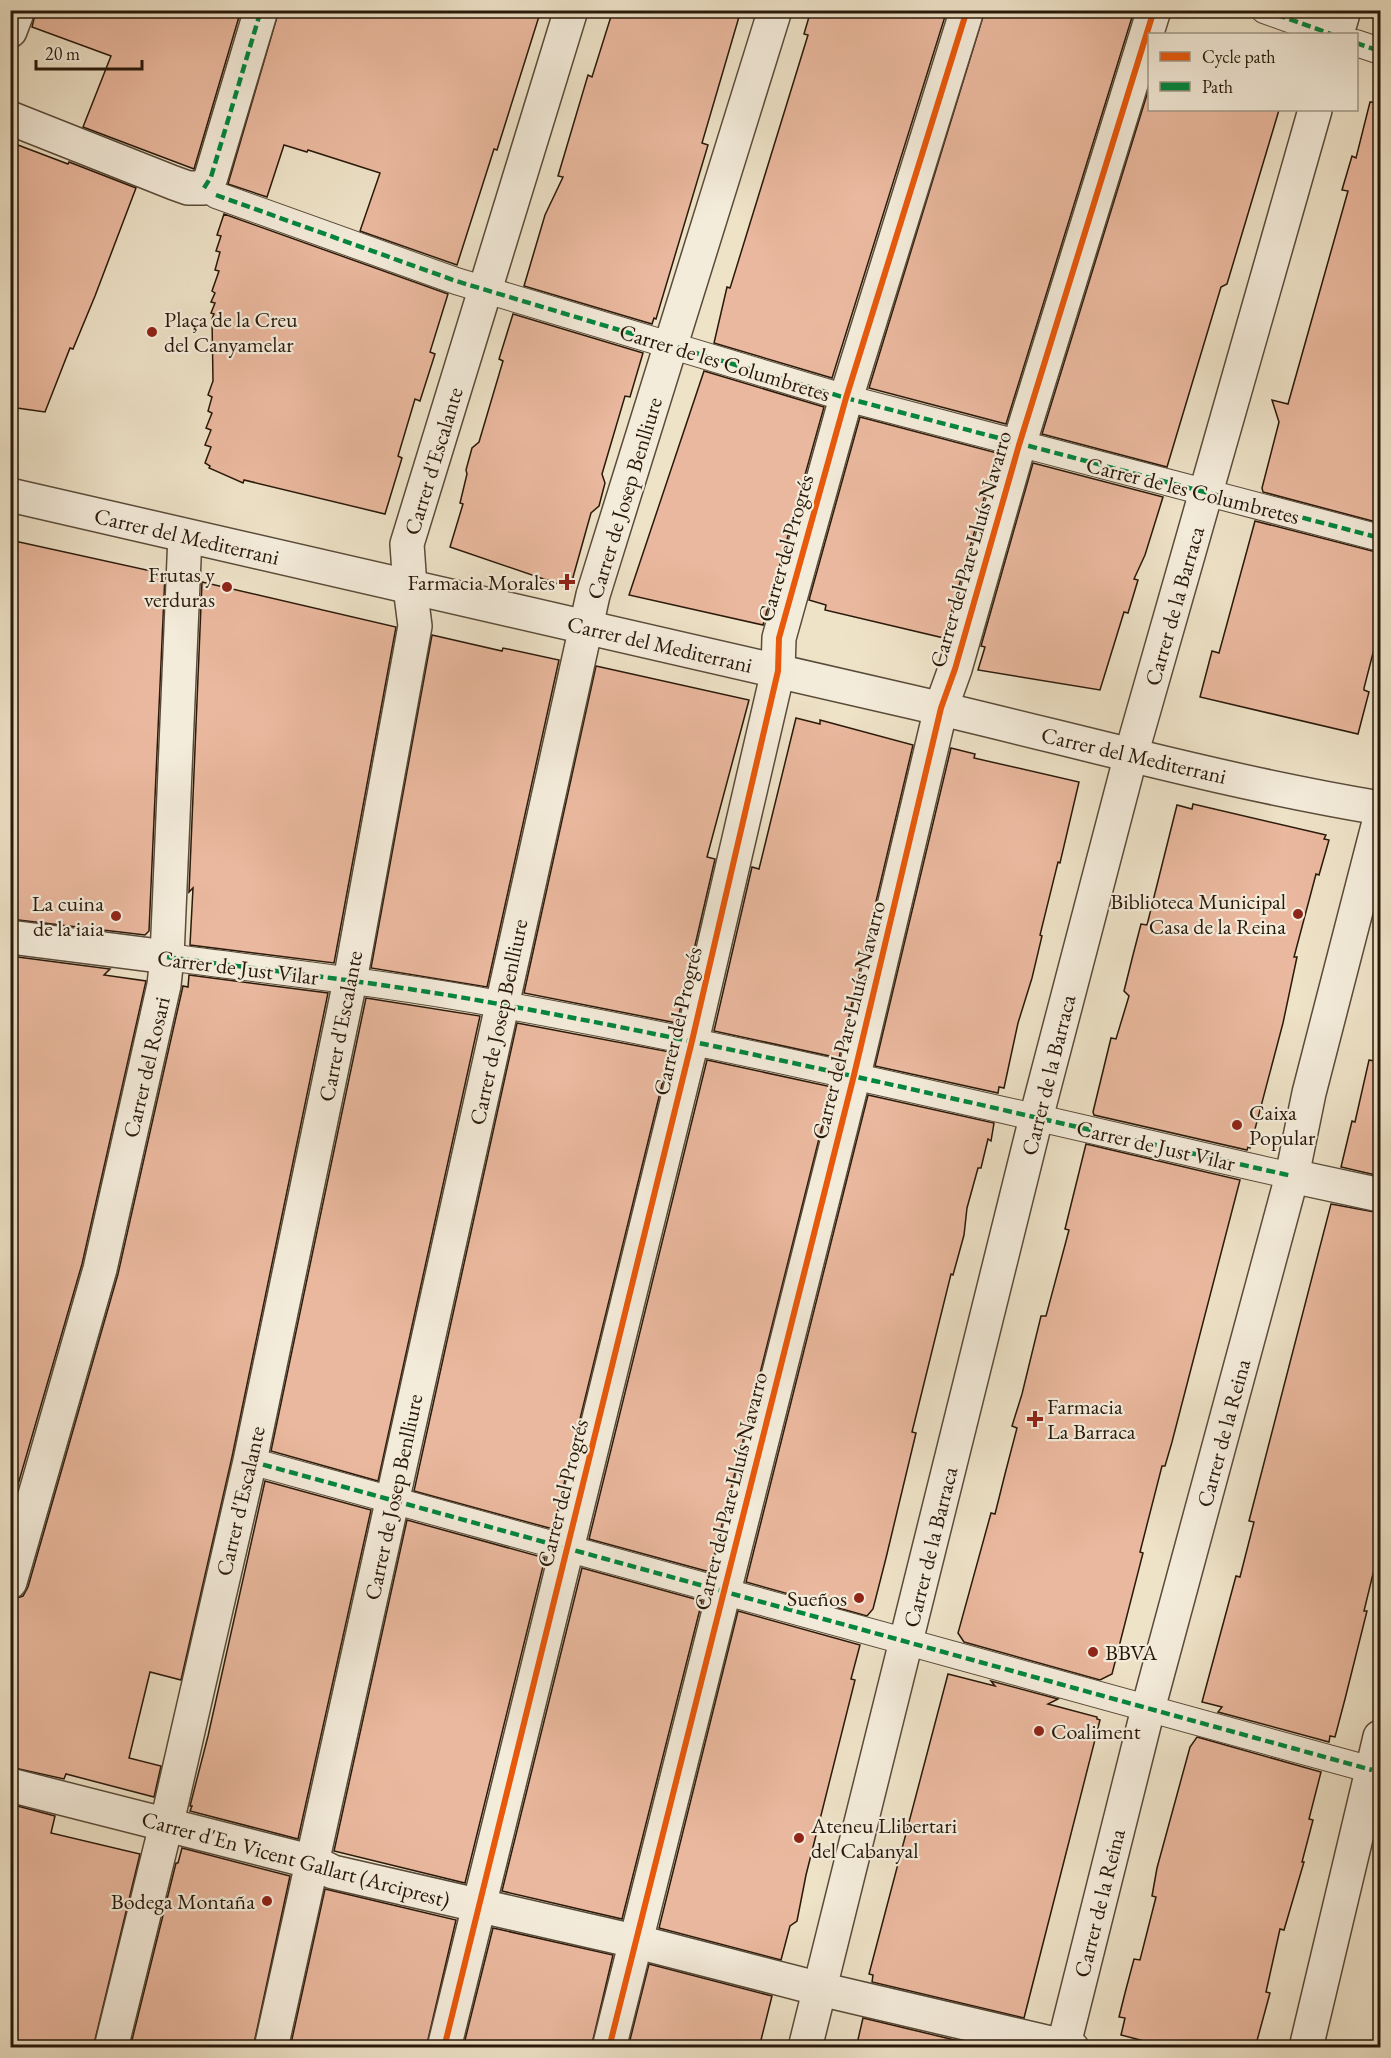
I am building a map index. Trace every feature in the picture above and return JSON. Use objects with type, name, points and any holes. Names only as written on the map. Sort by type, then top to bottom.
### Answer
[{"type":"street","points":[[10,31],[18,10]]},
{"type":"street","points":[[210,191],[211,177],[261,10]]},
{"type":"street","name":"Carrer d'Escalante","points":[[111,2048],[166,1824],[250,1461],[350,981],[415,626],[408,544],[571,10]]},
{"type":"street","name":"Carrer de Josep Benlliure","points":[[271,2048],[593,595],[775,10]]},
{"type":"street","name":"Carrer del Progrés","points":[[444,2048],[692,1041],[778,671],[779,638],[846,398],[967,10]]},
{"type":"street","name":"Carrer del Pare Lluís Navarro","points":[[609,2048],[634,1941],[854,1075],[941,708],[955,669],[1019,445],[1154,10]]},
{"type":"street","points":[[1264,10],[1328,33]]},
{"type":"street","points":[[1337,33],[1344,10]]},
{"type":"street","points":[[1358,44],[1380,51]]},
{"type":"street","name":"Carrer de la Barraca","points":[[805,2048],[1036,1118],[1131,755],[1316,111]]},
{"type":"street","name":"Carrer de les Columbretes","points":[[10,118],[174,183],[188,188],[210,191],[456,281],[846,398],[1380,538]]},
{"type":"street","name":"Carrer del Mediterrani","points":[[10,495],[941,708],[1131,755],[1336,801],[1380,808]]},
{"type":"street","name":"Carrer del Rosari","points":[[10,1582],[100,1269],[164,985],[185,536]]},
{"type":"street","name":"Carrer de la Reina","points":[[1066,2047],[1148,1708],[1292,1176],[1309,1093],[1380,818]]},
{"type":"street","name":"Carrer de Just Vilar","points":[[10,937],[350,981],[501,1004],[854,1075],[1380,1195]]},
{"type":"street","points":[[250,1461],[1372,1770]]},
{"type":"street","points":[[1306,2048],[1380,1737]]},
{"type":"street","name":"Carrer d'En Vicent Gallart (Arciprest)","points":[[10,1785],[313,1862],[333,1872],[634,1941],[820,1989],[1066,2047]]},
{"type":"building","points":[[36,10],[241,10],[194,169],[83,127],[111,56],[32,27]]},
{"type":"building","points":[[279,10],[541,10],[497,150],[494,149],[457,265],[360,231],[380,173],[308,150],[307,152],[284,145],[267,197],[228,184]]},
{"type":"building","points":[[613,10],[741,10],[702,143],[708,145],[656,319],[654,318],[652,324],[524,286],[545,215],[563,177],[558,176],[588,75],[592,77]]},
{"type":"building","points":[[811,10],[947,10],[832,378],[714,343],[727,287],[730,288],[731,285],[808,35],[804,34]]},
{"type":"building","points":[[985,10],[1124,10],[1133,14],[1006,424],[869,388]]},
{"type":"building","points":[[1148,91],[1148,111],[1279,111],[1227,284],[1221,287],[1167,467],[1042,434]]},
{"type":"building","points":[[1370,102],[1380,103],[1380,523],[1263,492],[1262,488],[1279,422],[1272,400],[1288,404],[1348,191],[1342,190],[1352,156],[1356,158]]},
{"type":"building","points":[[10,142],[136,188],[95,296],[73,349],[70,348],[45,412],[10,407]]},
{"type":"building","points":[[224,214],[448,294],[430,352],[435,354],[420,401],[415,399],[398,456],[402,458],[385,514],[244,480],[243,483],[209,468],[210,466],[205,463],[211,447],[205,445],[211,430],[206,428],[212,413],[208,411],[212,397],[208,395],[213,381],[212,319],[214,314],[211,313],[215,303],[211,302],[219,271],[215,270],[220,252],[216,251],[221,236],[217,235]]},
{"type":"building","points":[[513,314],[643,353],[630,397],[625,396],[602,474],[605,483],[599,506],[591,513],[570,588],[450,547],[463,504],[460,503],[466,470],[472,448],[479,442],[503,361],[499,359]]},
{"type":"building","points":[[704,371],[824,407],[763,625],[629,595]]},
{"type":"building","points":[[860,417],[997,453],[944,638],[825,610],[826,605],[809,600]]},
{"type":"building","points":[[1033,463],[1163,497],[1145,555],[1134,579],[1138,580],[1128,613],[1124,612],[1100,690],[978,670],[985,647],[981,646]]},
{"type":"building","points":[[1255,521],[1380,553],[1380,626],[1364,688],[1369,692],[1358,734],[1200,697],[1212,651],[1219,653]]},
{"type":"building","points":[[10,540],[165,574],[149,931],[145,935],[10,919]]},
{"type":"building","points":[[202,582],[396,627],[334,963],[190,945],[193,888],[189,892]]},
{"type":"building","points":[[432,635],[502,651],[503,648],[559,660],[487,987],[371,968]]},
{"type":"building","points":[[596,666],[749,700],[707,857],[715,859],[677,1023],[524,993]]},
{"type":"building","points":[[796,718],[820,724],[820,720],[913,745],[839,1058],[714,1031],[752,867],[759,869]]},
{"type":"building","points":[[951,748],[975,754],[974,758],[1079,782],[1040,935],[1042,936],[1032,978],[1018,1023],[1004,1088],[999,1087],[998,1093],[875,1066]]},
{"type":"building","points":[[1193,804],[1326,835],[1324,839],[1329,840],[1319,875],[1316,874],[1294,957],[1297,957],[1283,1023],[1250,1148],[1248,1147],[1247,1150],[1094,1115],[1093,1112],[1111,1038],[1116,1039],[1129,996],[1124,991],[1133,955],[1141,924],[1147,925],[1177,805],[1192,809]]},
{"type":"building","points":[[10,956],[110,969],[104,975],[146,981],[82,1264],[10,1512]]},
{"type":"building","points":[[189,975],[328,993],[232,1457],[181,1680],[150,1672],[129,1758],[161,1766],[154,1797],[66,1774],[64,1779],[10,1767],[10,1600],[23,1596],[28,1587],[118,1274],[183,986],[188,987]]},
{"type":"building","points":[[366,998],[480,1016],[378,1481],[271,1451]]},
{"type":"building","points":[[517,1023],[670,1052],[553,1529],[414,1491]]},
{"type":"building","points":[[707,1060],[832,1087],[710,1572],[589,1539]]},
{"type":"building","points":[[1369,1060],[1380,1062],[1380,1176],[1341,1167],[1352,1121],[1355,1122]]},
{"type":"building","points":[[868,1095],[994,1123],[991,1141],[988,1139],[967,1208],[964,1235],[953,1275],[951,1274],[912,1432],[916,1433],[886,1558],[873,1609],[867,1616],[746,1582]]},
{"type":"building","points":[[1086,1144],[1240,1180],[1172,1442],[1165,1466],[1162,1466],[1140,1552],[1143,1553],[1112,1674],[1100,1680],[964,1642],[958,1633],[991,1513],[995,1514],[1017,1428],[1012,1426],[1041,1316],[1046,1316],[1069,1230],[1065,1229]]},
{"type":"building","points":[[1331,1204],[1380,1213],[1380,1545],[1364,1611],[1367,1611],[1345,1699],[1335,1737],[1330,1736],[1329,1742],[1218,1712],[1222,1707],[1202,1702],[1236,1576],[1240,1577],[1254,1522],[1249,1521]]},
{"type":"building","points":[[265,1481],[371,1510],[298,1839],[190,1811]]},
{"type":"building","points":[[407,1520],[545,1558],[465,1883],[334,1851]]},
{"type":"building","points":[[582,1568],[702,1601],[622,1919],[502,1891]]},
{"type":"building","points":[[738,1611],[860,1645],[851,1679],[855,1680],[806,1875],[797,1921],[790,1926],[781,1960],[659,1928]]},
{"type":"building","points":[[948,1674],[995,1686],[991,1681],[1058,1699],[1048,1704],[1097,1717],[1100,1720],[1024,2018],[872,1982],[873,1975],[869,1974]]},
{"type":"building","points":[[1197,1737],[1321,1772],[1309,1819],[1313,1820],[1302,1862],[1304,1862],[1284,1930],[1280,1929],[1266,1992],[1270,1993],[1255,2048],[1171,2048],[1121,2035],[1125,2018],[1119,2017],[1125,1993],[1134,1959],[1140,1960],[1156,1897],[1152,1896],[1157,1868],[1190,1747]]},
{"type":"building","points":[[10,1804],[55,1816],[51,1833],[140,1854],[93,2048],[10,2048]]},
{"type":"building","points":[[182,1848],[290,1876],[253,2048],[130,2048],[176,1863],[178,1863]]},
{"type":"building","points":[[325,1889],[456,1920],[426,2048],[290,2048]]},
{"type":"building","points":[[493,1928],[613,1955],[591,2048],[463,2048]]},
{"type":"building","points":[[649,1964],[772,1996],[759,2048],[628,2048]]},
{"type":"building","points":[[863,2018],[988,2048],[856,2048]]},
{"type":"marked path","points":[[10,31],[18,10]]},
{"type":"marked path","points":[[204,188],[211,177],[261,10]]},
{"type":"marked path","points":[[1264,10],[1328,33]]},
{"type":"marked path","points":[[1358,44],[1380,51]]},
{"type":"marked path","points":[[216,195],[456,281],[846,398],[1380,538]]},
{"type":"marked path","points":[[167,957],[420,991],[603,1024],[899,1086],[1292,1176]]},
{"type":"marked path","points":[[250,1461],[1372,1770]]},
{"type":"cycle path","points":[[444,2048],[692,1041],[778,671],[779,638],[846,398],[967,10]]},
{"type":"cycle path","points":[[609,2048],[854,1075],[941,708],[955,669],[1019,445],[1154,10]]},
{"type":"place","name":"Plaça de la Creu del Canyamelar","points":[[152,332]]},
{"type":"place","name":"Farmacia Morales","points":[[567,582]]},
{"type":"place","name":"Frutas y verduras","points":[[227,587]]},
{"type":"place","name":"Biblioteca Municipal Casa de la Reina","points":[[1298,914]]},
{"type":"place","name":"La cuina de la iaia","points":[[116,916]]},
{"type":"place","name":"Caixa Popular","points":[[1237,1125]]},
{"type":"place","name":"Farmacia La Barraca","points":[[1035,1419]]},
{"type":"place","name":"Sueños","points":[[859,1598]]},
{"type":"place","name":"BBVA","points":[[1093,1652]]},
{"type":"place","name":"Coaliment","points":[[1039,1731]]},
{"type":"place","name":"Ateneu Llibertari del Cabanyal","points":[[799,1838]]},
{"type":"place","name":"Bodega Montaña","points":[[267,1901]]}]
